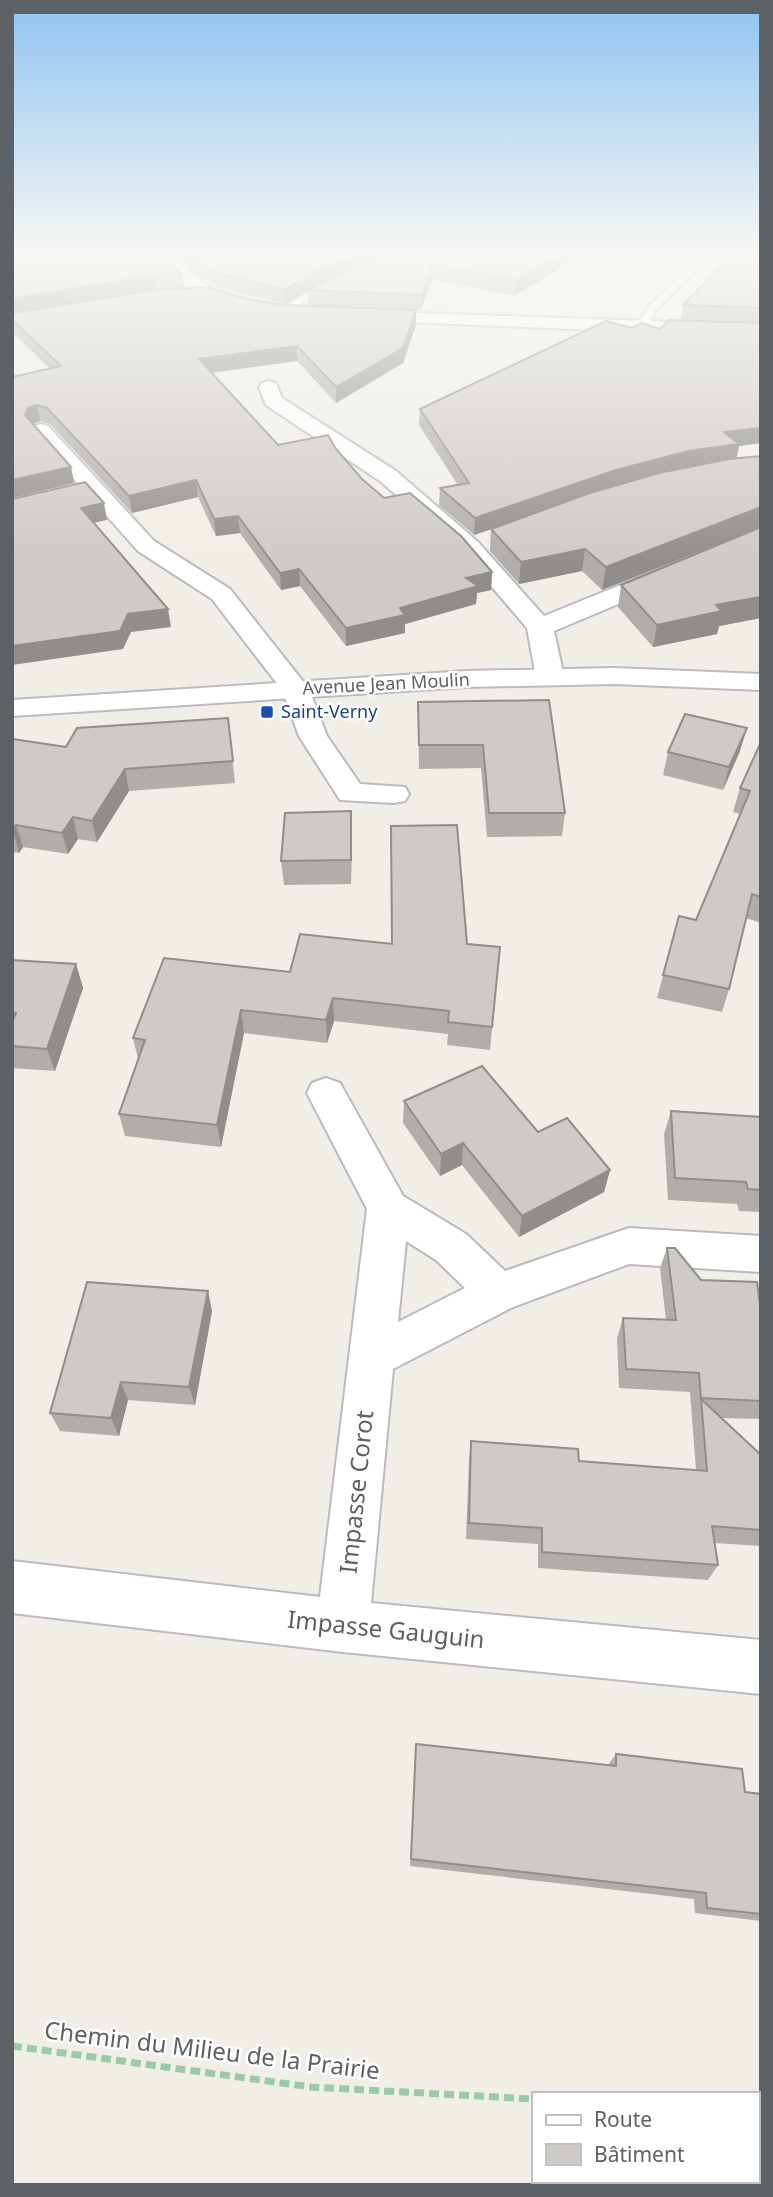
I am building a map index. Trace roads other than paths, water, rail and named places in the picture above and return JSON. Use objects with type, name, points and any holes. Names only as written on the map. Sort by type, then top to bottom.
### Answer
[{"type":"street","points":[[269,387],[272,401],[388,476],[470,547],[540,627],[550,677]]},
{"type":"street","points":[[41,430],[146,546],[221,594],[295,689],[313,736],[351,793],[394,794]]},
{"type":"street","points":[[67,495],[94,488]]},
{"type":"street","points":[[540,627],[761,535]]},
{"type":"street","points":[[470,547],[495,538]]},
{"type":"street","name":"Avenue Jean Moulin","points":[[12,708],[295,689],[550,677],[614,676],[761,682]]},
{"type":"street","points":[[326,1093],[388,1208],[451,1247],[498,1293]]},
{"type":"street","name":"Impasse Corot","points":[[343,1626],[388,1208]]},
{"type":"street","points":[[372,1357],[498,1293],[629,1246],[761,1254]]},
{"type":"street","name":"Impasse Gauguin","points":[[12,1587],[343,1626],[761,1667]]},
{"type":"place","name":"Saint-Verny","points":[[267,712]]}]
